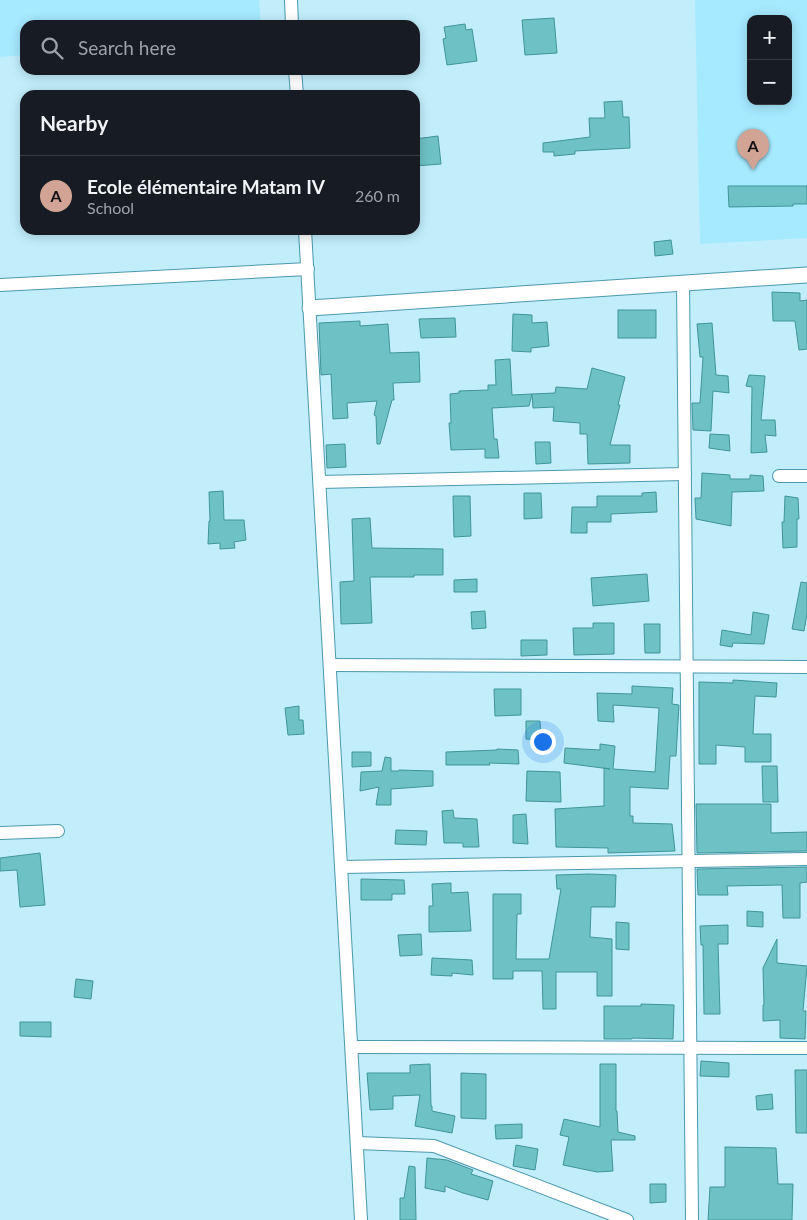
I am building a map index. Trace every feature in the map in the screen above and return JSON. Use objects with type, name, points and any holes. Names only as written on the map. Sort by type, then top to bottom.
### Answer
[{"type":"street","points":[[291,0],[292,20]]},
{"type":"street","points":[[295,75],[297,90]]},
{"type":"street","points":[[305,235],[361,1220]]},
{"type":"street","points":[[0,284],[308,269]]},
{"type":"street","points":[[310,308],[807,275]]},
{"type":"street","points":[[683,283],[692,1220]]},
{"type":"street","points":[[320,482],[685,474]]},
{"type":"street","points":[[779,476],[807,476]]},
{"type":"street","points":[[330,665],[807,667]]},
{"type":"street","points":[[0,833],[58,831]]},
{"type":"street","points":[[342,867],[807,859]]},
{"type":"street","points":[[352,1047],[807,1048]]},
{"type":"street","points":[[357,1143],[434,1146],[627,1220]]},
{"type":"shaded area","points":[[0,0],[259,0],[261,20],[20,20],[20,55],[0,57]]},
{"type":"shaded area","points":[[695,0],[807,0],[807,238],[700,244]]},
{"type":"building","points":[[554,18],[557,53],[525,55],[522,20]]},
{"type":"building","points":[[465,24],[466,30],[472,29],[477,61],[447,65],[443,39],[446,38],[444,27]]},
{"type":"building","points":[[622,101],[623,117],[629,117],[630,148],[575,151],[575,154],[554,156],[554,152],[543,152],[543,143],[590,137],[589,118],[605,118],[604,102]]},
{"type":"building","points":[[438,136],[441,164],[420,166],[420,138]]},
{"type":"building","points":[[728,186],[807,186],[807,204],[729,207]]},
{"type":"building","points":[[671,240],[673,254],[655,256],[654,242]]},
{"type":"building","points":[[772,292],[800,293],[800,301],[807,300],[807,349],[799,350],[795,321],[773,321]]},
{"type":"building","points":[[618,310],[656,310],[656,338],[618,338]]},
{"type":"building","points":[[513,314],[532,315],[532,323],[547,322],[549,346],[531,348],[531,352],[512,351]]},
{"type":"building","points":[[455,318],[456,337],[421,338],[419,319]]},
{"type":"building","points":[[360,321],[360,326],[388,324],[390,353],[419,352],[420,382],[393,383],[394,400],[392,400],[380,444],[377,444],[376,416],[374,415],[377,401],[347,403],[348,418],[333,419],[331,374],[321,375],[319,323]]},
{"type":"building","points":[[712,323],[716,375],[728,376],[729,393],[713,391],[711,431],[693,430],[692,403],[700,403],[703,357],[700,357],[697,324]]},
{"type":"building","points":[[510,359],[512,395],[532,394],[529,406],[492,408],[494,439],[497,439],[499,458],[485,458],[485,449],[451,450],[449,423],[451,423],[450,394],[459,393],[459,391],[488,390],[488,385],[496,385],[495,360]]},
{"type":"building","points":[[592,368],[625,377],[610,445],[630,445],[630,463],[588,464],[587,434],[580,434],[580,423],[553,421],[554,407],[533,408],[532,394],[555,393],[556,387],[587,389]]},
{"type":"building","points":[[749,375],[765,376],[761,420],[775,420],[776,436],[765,435],[767,452],[751,453],[752,387],[746,386]]},
{"type":"building","points":[[710,434],[729,435],[730,451],[709,448]]},
{"type":"building","points":[[535,442],[550,442],[551,463],[536,464]]},
{"type":"building","points":[[345,444],[346,467],[327,468],[326,445]]},
{"type":"building","points":[[702,473],[730,475],[730,479],[750,479],[750,475],[763,476],[764,491],[732,492],[731,526],[696,519],[695,498],[701,498]]},
{"type":"building","points":[[223,491],[224,520],[244,520],[246,540],[234,542],[235,548],[220,549],[220,543],[208,544],[210,521],[209,492]]},
{"type":"building","points":[[656,492],[657,512],[611,514],[611,522],[587,522],[587,533],[571,533],[572,507],[597,507],[597,496],[642,496],[642,493]]},
{"type":"building","points":[[524,493],[541,493],[542,518],[524,519]]},
{"type":"building","points":[[453,496],[470,496],[471,536],[454,537]]},
{"type":"building","points":[[785,496],[798,498],[797,547],[783,548],[782,522],[784,522]]},
{"type":"building","points":[[370,518],[372,548],[443,549],[443,575],[370,577],[372,623],[341,624],[340,582],[354,581],[352,519]]},
{"type":"building","points":[[647,574],[649,601],[593,606],[591,578]]},
{"type":"building","points":[[477,579],[477,592],[454,592],[454,580]]},
{"type":"building","points":[[801,582],[807,583],[807,614],[804,631],[792,629]]},
{"type":"building","points":[[485,611],[486,628],[472,629],[471,612]]},
{"type":"building","points":[[753,612],[769,615],[764,644],[733,643],[732,647],[720,645],[722,630],[751,635]]},
{"type":"building","points":[[593,623],[614,623],[614,654],[574,655],[573,628],[593,628]]},
{"type":"building","points":[[644,624],[660,624],[660,653],[645,653]]},
{"type":"building","points":[[521,640],[547,640],[547,655],[521,656]]},
{"type":"building","points":[[733,680],[777,683],[776,697],[755,696],[753,734],[771,734],[771,762],[745,762],[745,747],[716,745],[716,764],[699,764],[699,682],[733,683]]},
{"type":"building","points":[[632,686],[673,688],[672,704],[679,705],[676,756],[670,756],[668,789],[630,787],[630,816],[633,816],[633,823],[672,824],[675,851],[608,853],[608,848],[556,847],[555,809],[604,806],[604,768],[564,763],[565,748],[600,750],[600,744],[615,746],[613,769],[655,772],[659,708],[613,705],[614,722],[598,721],[597,693],[632,694]]},
{"type":"building","points":[[494,689],[521,689],[521,715],[495,716]]},
{"type":"building","points":[[299,706],[299,720],[303,720],[304,734],[288,735],[285,708]]},
{"type":"building","points":[[526,721],[540,721],[541,740],[526,739]]},
{"type":"building","points":[[497,749],[518,750],[519,764],[446,765],[446,752]]},
{"type":"building","points":[[352,752],[371,752],[371,766],[352,767]]},
{"type":"building","points":[[385,757],[391,758],[391,771],[433,771],[433,786],[391,789],[391,805],[376,805],[379,787],[360,791],[361,772],[382,771]]},
{"type":"building","points":[[762,766],[777,766],[778,802],[763,802]]},
{"type":"building","points":[[527,771],[560,772],[561,802],[526,801]]},
{"type":"building","points":[[696,804],[771,804],[771,833],[807,832],[807,851],[697,853]]},
{"type":"building","points":[[453,810],[454,818],[477,819],[479,847],[463,847],[463,843],[444,843],[442,811]]},
{"type":"building","points":[[526,814],[528,844],[513,843],[513,815]]},
{"type":"building","points":[[396,830],[427,831],[426,845],[395,844]]},
{"type":"building","points":[[40,853],[45,905],[20,907],[17,870],[0,871],[0,858]]},
{"type":"building","points":[[807,867],[807,882],[800,883],[800,918],[783,918],[782,885],[727,886],[728,895],[698,895],[697,869]]},
{"type":"building","points":[[556,875],[616,875],[615,907],[591,907],[590,937],[612,939],[612,996],[597,996],[597,972],[556,972],[556,1009],[543,1009],[542,971],[513,971],[513,979],[493,979],[493,894],[521,894],[521,914],[517,914],[516,959],[549,959],[561,889],[557,889]]},
{"type":"building","points":[[361,879],[404,880],[405,894],[392,894],[392,900],[361,900]]},
{"type":"building","points":[[451,883],[451,893],[468,892],[471,931],[429,932],[429,906],[433,906],[432,884]]},
{"type":"building","points":[[747,911],[763,912],[763,927],[747,926]]},
{"type":"building","points":[[616,922],[629,923],[629,950],[616,949]]},
{"type":"building","points":[[728,925],[728,944],[718,944],[720,1014],[704,1014],[703,945],[701,945],[700,926]]},
{"type":"building","points":[[421,934],[422,955],[400,956],[398,935]]},
{"type":"building","points":[[777,939],[777,963],[807,966],[803,1011],[806,1011],[805,1039],[780,1038],[780,1020],[763,1021],[763,968]]},
{"type":"building","points":[[432,958],[472,960],[473,975],[452,973],[452,976],[431,975]]},
{"type":"building","points":[[76,979],[93,981],[91,999],[74,997]]},
{"type":"building","points":[[641,1004],[674,1005],[673,1039],[604,1039],[604,1006],[641,1006]]},
{"type":"building","points":[[20,1022],[51,1022],[51,1037],[20,1036]]},
{"type":"building","points":[[701,1061],[729,1063],[729,1077],[700,1076]]},
{"type":"building","points":[[430,1064],[432,1111],[455,1116],[452,1133],[415,1126],[420,1095],[393,1096],[393,1109],[370,1110],[367,1073],[410,1073],[410,1065]]},
{"type":"building","points":[[600,1064],[616,1064],[618,1132],[635,1136],[635,1140],[611,1140],[613,1171],[597,1172],[563,1165],[569,1137],[560,1135],[564,1119],[600,1127]]},
{"type":"building","points":[[795,1070],[807,1070],[807,1133],[796,1133]]},
{"type":"building","points":[[461,1073],[486,1074],[486,1119],[461,1118]]},
{"type":"building","points":[[772,1094],[773,1109],[757,1110],[756,1096]]},
{"type":"building","points":[[522,1124],[522,1138],[496,1139],[495,1125]]},
{"type":"building","points":[[516,1145],[538,1149],[535,1170],[513,1166]]},
{"type":"building","points":[[725,1147],[776,1148],[778,1184],[793,1184],[792,1220],[708,1220],[710,1187],[725,1187]]},
{"type":"building","points":[[427,1158],[447,1160],[473,1170],[471,1174],[493,1181],[488,1200],[445,1186],[445,1192],[425,1188]]},
{"type":"building","points":[[409,1166],[415,1167],[416,1220],[400,1220],[400,1198],[404,1198]]},
{"type":"building","points":[[650,1184],[666,1184],[666,1202],[650,1203]]},
{"type":"place","name":"Ecole élémentaire Matam IV","points":[[753,170]]}]
